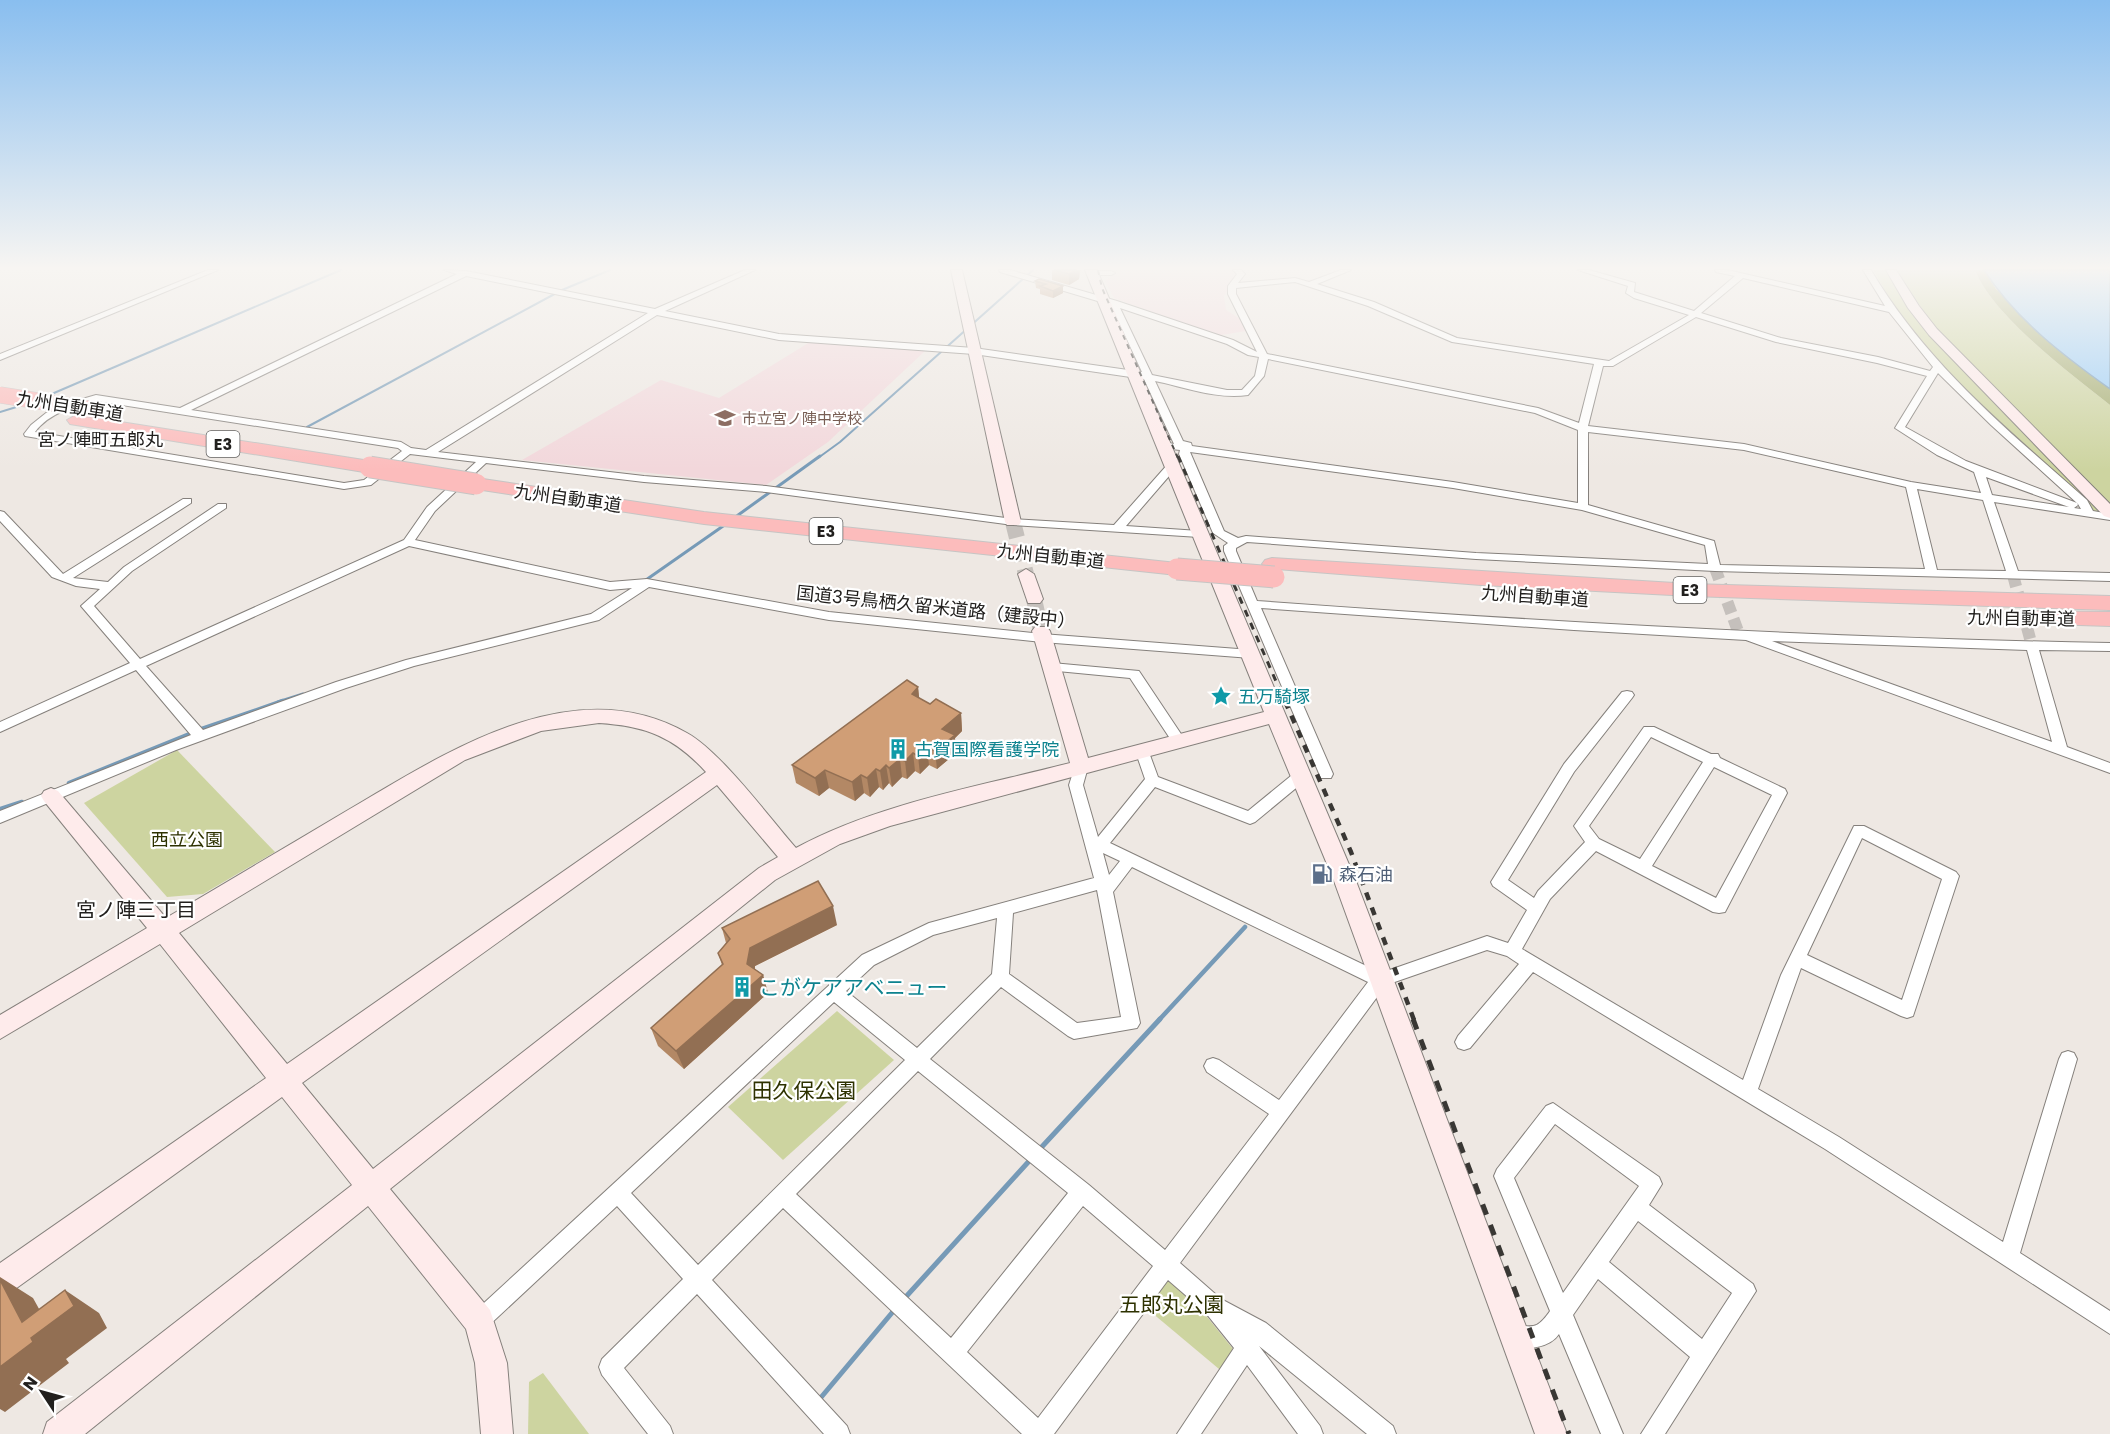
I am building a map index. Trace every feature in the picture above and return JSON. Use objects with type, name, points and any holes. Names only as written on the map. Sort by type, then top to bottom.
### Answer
[{"type":"highway","name":"九州自動車道","points":[[0,395],[88,406],[377,462]]},
{"type":"highway","name":"九州自動車道","points":[[0,408],[377,462],[482,473],[704,518],[1589,600],[1833,613],[2110,619]]},
{"type":"highway","name":"九州自動車道","points":[[1273,571],[1738,592],[2110,603]]},
{"type":"street","points":[[0,357],[49,337]]},
{"type":"street","points":[[178,412],[333,337]]},
{"type":"street","points":[[427,454],[615,337]]},
{"type":"street","points":[[779,337],[974,351],[1141,375],[1227,393],[1245,393],[1259,376],[1264,356],[1254,337]]},
{"type":"street","points":[[971,337],[1013,522]]},
{"type":"street","points":[[1124,337],[1141,375],[1179,443],[1187,445],[1184,454],[1219,533],[1236,542]]},
{"type":"street","points":[[1210,337],[1264,356],[1538,411],[1583,428],[1744,447],[1911,484],[2110,515]]},
{"type":"street","points":[[1448,337],[1455,340],[1599,363],[1618,363],[1655,337]]},
{"type":"street","points":[[1769,337],[1878,360],[1932,375]]},
{"type":"street","points":[[1913,337],[1980,408],[2083,502],[2087,512]]},
{"type":"street","points":[[1938,337],[2110,515]]},
{"type":"street","points":[[1583,507],[1583,428],[1599,363]]},
{"type":"street","points":[[1938,365],[1900,428],[1926,447],[1979,471],[2087,512]]},
{"type":"street","points":[[1141,375],[1163,445],[1251,654],[1274,716],[1302,775],[1345,881],[1551,1434]]},
{"type":"street","points":[[0,388],[88,406]]},
{"type":"street","points":[[408,451],[367,483],[344,486],[29,434],[33,426],[46,417],[88,406],[96,398],[401,446],[408,451],[427,454],[482,473],[766,489],[1013,522],[1199,534]]},
{"type":"street","points":[[1163,445],[1453,485],[1583,507],[1710,543],[1715,568]]},
{"type":"street","points":[[1116,530],[1172,466]]},
{"type":"street","points":[[1979,471],[2013,575]]},
{"type":"street","points":[[0,727],[408,542],[416,527],[429,512],[482,473]]},
{"type":"street","points":[[1911,484],[1932,573]]},
{"type":"street","points":[[66,580],[69,574],[98,559],[188,501]]},
{"type":"street","points":[[200,736],[87,606],[128,569],[222,506]]},
{"type":"street","points":[[0,514],[56,575],[66,580],[111,586]]},
{"type":"street","points":[[1326,774],[1230,550],[1230,546],[1236,542],[1246,539],[1476,556],[1715,568],[2110,577]]},
{"type":"street","name":"国道3号鳥栖久留米道路（建設中）","points":[[408,542],[610,585],[647,583],[829,616],[1251,654]]},
{"type":"street","points":[[1026,574],[1035,599]]},
{"type":"street","points":[[0,817],[200,736],[341,685],[411,663],[595,617],[647,583]]},
{"type":"street","points":[[1253,604],[1481,622],[2032,646],[2110,647]]},
{"type":"street","points":[[1739,634],[2110,768]]},
{"type":"street","points":[[1000,977],[1074,1031],[1131,1023],[1095,843],[1076,785],[1081,767],[1042,635]]},
{"type":"street","points":[[2032,646],[2061,751]]},
{"type":"street","points":[[1052,667],[1134,674],[1178,740]]},
{"type":"street","points":[[1537,908],[1499,882],[1569,768],[1627,694]]},
{"type":"street","points":[[59,1434],[737,896],[792,859],[832,838],[886,819],[1274,716]]},
{"type":"street","points":[[0,1028],[458,755],[503,734],[542,723],[580,718],[614,718],[658,726],[681,737],[718,774],[792,859]]},
{"type":"street","points":[[1649,730],[1713,758],[1780,793],[1719,906],[1594,843],[1581,826],[1649,730]]},
{"type":"street","points":[[1142,750],[1152,780]]},
{"type":"street","points":[[1643,867],[1713,758]]},
{"type":"street","points":[[0,1281],[718,774]]},
{"type":"street","points":[[1152,780],[1250,818],[1302,775]]},
{"type":"street","points":[[1095,843],[1152,780]]},
{"type":"street","points":[[51,796],[164,931],[479,1321],[491,1362],[497,1434]]},
{"type":"street","points":[[1748,1091],[1797,958],[1859,830],[1952,876],[1907,1011],[1797,958]]},
{"type":"street","points":[[1095,843],[1380,980]]},
{"type":"street","points":[[1512,951],[1544,895],[1594,843]]},
{"type":"street","points":[[479,1321],[868,960],[929,930],[1006,907],[1104,886],[1130,859]]},
{"type":"street","points":[[662,1434],[610,1367],[1000,977],[1006,907]]},
{"type":"street","points":[[783,1195],[1039,1434],[1380,980],[1487,943],[1512,951],[1748,1091],[2110,1323]]},
{"type":"street","points":[[1464,1042],[1531,962]]},
{"type":"street","points":[[834,992],[1167,1263],[1212,1305],[1312,1434]]},
{"type":"street","points":[[2009,1257],[2068,1059]]},
{"type":"street","points":[[1212,1066],[1280,1111]]},
{"type":"street","points":[[1515,1337],[1533,1338],[1548,1332],[1561,1313],[1636,1208],[1652,1184],[1553,1112],[1504,1176],[1561,1313],[1612,1434]]},
{"type":"street","points":[[953,1352],[1082,1192]]},
{"type":"street","points":[[618,1193],[839,1434]]},
{"type":"street","points":[[1636,1208],[1746,1291],[1652,1434]]},
{"type":"street","points":[[1596,1264],[1704,1355]]},
{"type":"street","points":[[1212,1305],[1258,1331],[1385,1434]]},
{"type":"street","points":[[1188,1434],[1246,1347]]},
{"type":"shaded area","name":"市立宮ノ陣中学校","points":[[810,342],[926,350],[828,442],[766,485],[522,460],[661,380],[719,398]]},
{"type":"green space","points":[[1915,337],[1932,337],[2026,431],[2100,510],[2094,512],[1971,396]]},
{"type":"green space","points":[[1943,337],[2028,337],[2110,405],[2110,506]]},
{"type":"green space","points":[[2028,337],[2051,337],[2110,389],[2110,405],[2054,360]]},
{"type":"green space","name":"西立公園","points":[[177,750],[275,852],[203,894],[167,897],[84,803]]},
{"type":"green space","name":"田久保公園","points":[[837,1011],[894,1060],[783,1160],[728,1107]]},
{"type":"green space","name":"五郎丸公園","points":[[1168,1276],[1183,1287],[1237,1354],[1225,1374],[1145,1307]]},
{"type":"green space","points":[[543,1373],[589,1434],[528,1434],[529,1382]]},
{"type":"water","points":[[2042,337],[2110,337],[2110,389],[2075,363]]},
{"type":"building","points":[[907,680],[918,687],[912,694],[930,704],[936,699],[961,713],[942,729],[955,735],[935,751],[927,747],[918,756],[913,753],[905,761],[900,759],[889,768],[886,765],[880,771],[876,769],[867,778],[861,775],[852,782],[825,770],[815,778],[792,765]]},
{"type":"building","points":[[818,881],[833,906],[750,948],[747,964],[763,975],[676,1051],[651,1028],[723,964],[718,953],[730,939],[722,928]]},
{"type":"building","points":[[0,1280],[22,1322],[65,1290],[74,1306],[31,1338],[33,1342],[0,1367]]},
{"type":"waterway","points":[[47,396],[185,337]]},
{"type":"waterway","points":[[307,427],[475,337]]},
{"type":"waterway","points":[[818,458],[840,442],[958,337]]},
{"type":"waterway","points":[[0,412],[23,405]]},
{"type":"waterway","points":[[734,518],[820,456]]},
{"type":"waterway","points":[[643,582],[726,524]]},
{"type":"waterway","points":[[278,702],[303,694]]},
{"type":"waterway","points":[[199,730],[283,701]]},
{"type":"waterway","points":[[69,783],[192,733]]},
{"type":"waterway","points":[[0,809],[22,802]]},
{"type":"waterway","points":[[1159,1020],[1245,927]]},
{"type":"waterway","points":[[1038,1151],[1160,1019]]},
{"type":"waterway","points":[[903,1300],[1031,1159]]},
{"type":"waterway","points":[[818,1401],[896,1308]]},
{"type":"tunnel","points":[[1013,522],[1026,574]]},
{"type":"tunnel","points":[[1715,568],[1739,634]]},
{"type":"tunnel","points":[[2013,575],[2032,646]]},
{"type":"tunnel","points":[[1034,599],[1041,631]]},
{"type":"railway","points":[[1124,337],[1178,458]]},
{"type":"railway","points":[[1178,456],[1285,702]]},
{"type":"railway","points":[[1285,701],[1351,852],[1414,1020]]},
{"type":"railway","points":[[1413,1019],[1569,1434]]},
{"type":"place","name":"市立宮ノ陣中学校","points":[[725,418]]},
{"type":"place","name":"五万騎塚","points":[[1221,696]]},
{"type":"place","name":"古賀国際看護学院","points":[[898,749]]},
{"type":"place","name":"森石油","points":[[1322,874]]},
{"type":"place","name":"こがケアアベニュー","points":[[742,987]]},
{"type":"district","name":"宮ノ陣町五郎丸","points":[[100,439]]},
{"type":"district","name":"宮ノ陣三丁目","points":[[136,910]]}]
